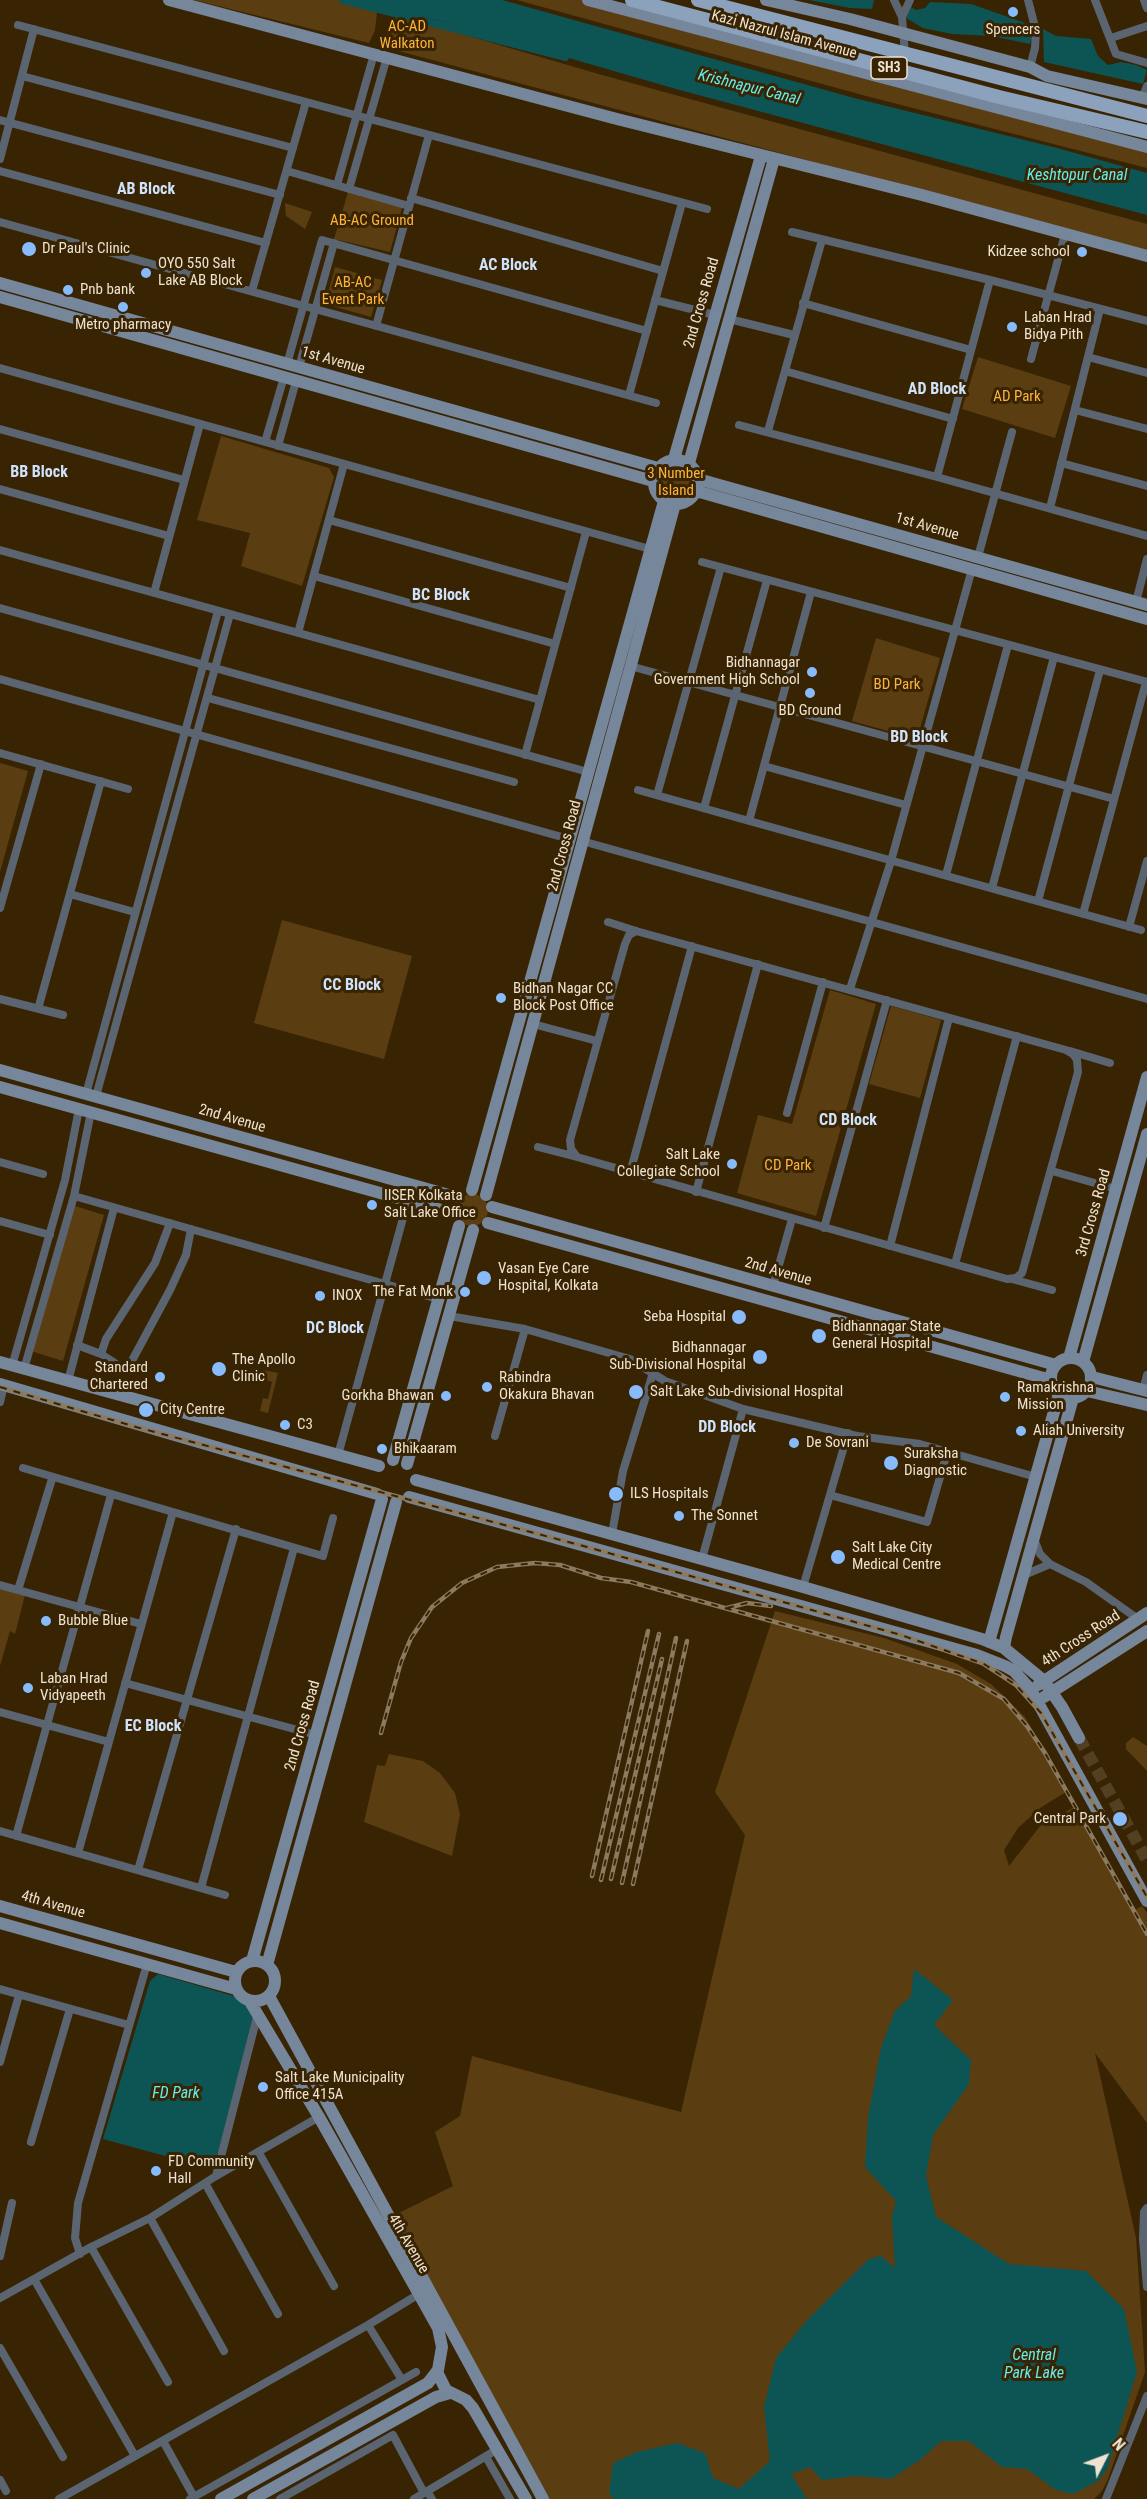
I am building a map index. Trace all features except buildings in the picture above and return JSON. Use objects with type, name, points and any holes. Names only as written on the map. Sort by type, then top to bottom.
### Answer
[{"type":"main road","name":"Kazi Nazrul Islam Avenue","points":[[632,0],[999,97],[1147,132]]},
{"type":"main road","name":"Kazi Nazrul Islam Avenue","points":[[698,0],[1147,116]]},
{"type":"street","points":[[169,0],[761,156],[922,195],[1147,256]]},
{"type":"street","name":"Kazi Nazrul Islam Avenue","points":[[588,0],[1147,147]]},
{"type":"street","name":"Kazi Nazrul Islam Avenue","points":[[766,0],[902,33],[1030,68],[1047,76],[1145,99]]},
{"type":"street","points":[[894,0],[902,17],[905,54]]},
{"type":"street","points":[[902,17],[910,0]]},
{"type":"street","points":[[1028,0],[1036,31],[1030,68]]},
{"type":"street","points":[[1095,0],[1116,54],[1147,63]]},
{"type":"street","points":[[1144,0],[1147,8]]},
{"type":"street","points":[[18,25],[706,209]]},
{"type":"street","points":[[1111,38],[1147,26]]},
{"type":"street","points":[[0,159],[34,29]]},
{"type":"street","points":[[337,185],[374,54]]},
{"type":"street","points":[[349,189],[387,57]]},
{"type":"street","points":[[22,76],[293,148]]},
{"type":"street","points":[[1145,99],[1147,86]]},
{"type":"street","points":[[252,291],[306,102]]},
{"type":"street","points":[[0,120],[280,195]]},
{"type":"street","points":[[376,326],[429,135]]},
{"type":"street","name":"2nd Cross Road","points":[[674,459],[761,156]]},
{"type":"street","points":[[689,463],[774,159]]},
{"type":"street","points":[[0,171],[266,243]]},
{"type":"street","points":[[286,171],[349,189],[410,202],[663,271]]},
{"type":"street","points":[[629,395],[682,202]]},
{"type":"street","points":[[0,222],[656,403]]},
{"type":"street","points":[[792,232],[1147,321]]},
{"type":"street","points":[[1031,359],[1065,234]]},
{"type":"street","points":[[293,366],[304,306],[322,240],[646,331]]},
{"type":"street","points":[[768,431],[822,240]]},
{"type":"street","points":[[293,366],[316,309],[334,243]]},
{"type":"street","points":[[728,266],[743,271]]},
{"type":"street","points":[[937,477],[990,280]]},
{"type":"street","name":"1st Avenue","points":[[0,283],[658,468]]},
{"type":"street","name":"1st Avenue","points":[[0,297],[653,481]]},
{"type":"street","points":[[51,311],[55,298]]},
{"type":"street","points":[[655,300],[715,315]]},
{"type":"street","points":[[803,303],[971,350]]},
{"type":"street","points":[[1050,508],[1100,309]]},
{"type":"street","points":[[729,319],[794,336]]},
{"type":"street","points":[[231,362],[236,349]]},
{"type":"street","points":[[705,350],[719,355]]},
{"type":"street","points":[[1088,357],[1147,373]]},
{"type":"street","points":[[0,368],[650,549]]},
{"type":"street","points":[[785,371],[952,419]]},
{"type":"street","points":[[266,442],[290,379]]},
{"type":"street","points":[[278,446],[290,379]]},
{"type":"street","points":[[1075,410],[1147,429]]},
{"type":"street","points":[[154,593],[200,424]]},
{"type":"street","points":[[739,425],[996,493],[1147,536]]},
{"type":"street","points":[[0,429],[184,480]]},
{"type":"street","points":[[978,557],[1012,432]]},
{"type":"street","points":[[547,452],[551,438]]},
{"type":"street","points":[[674,459],[689,463],[695,470],[697,485],[691,498],[669,502],[656,492],[653,481],[662,463],[674,459]]},
{"type":"street","points":[[1061,463],[1147,486]]},
{"type":"street","points":[[298,633],[344,464]]},
{"type":"street","points":[[697,485],[972,569],[1147,619]]},
{"type":"street","name":"1st Avenue","points":[[697,485],[978,557],[1142,603]]},
{"type":"street","points":[[0,489],[169,536]]},
{"type":"street","points":[[649,576],[650,549],[669,502]]},
{"type":"street","name":"2nd Cross Road","points":[[585,806],[588,772],[649,576],[669,502]]},
{"type":"street","points":[[329,520],[571,588]]},
{"type":"street","points":[[525,754],[586,532]]},
{"type":"street","points":[[0,550],[540,700]]},
{"type":"street","points":[[1142,603],[1147,559]]},
{"type":"street","points":[[702,562],[1146,682],[1083,914]]},
{"type":"street","points":[[657,795],[721,567]]},
{"type":"street","points":[[850,989],[891,861],[972,569]]},
{"type":"street","points":[[314,576],[555,644]]},
{"type":"street","name":"2nd Cross Road","points":[[486,1195],[544,985],[585,806],[630,666],[649,576]]},
{"type":"street","points":[[704,808],[767,580]]},
{"type":"street","points":[[749,821],[811,592]]},
{"type":"street","points":[[0,608],[588,772]]},
{"type":"street","points":[[91,1095],[134,912],[218,611]]},
{"type":"street","points":[[91,1095],[163,856],[230,614]]},
{"type":"street","points":[[946,875],[1008,645]]},
{"type":"street","points":[[992,888],[1054,657]]},
{"type":"street","points":[[630,666],[1114,799]]},
{"type":"street","points":[[1038,901],[1100,670]]},
{"type":"street","points":[[1,683],[197,734],[1147,999]]},
{"type":"street","points":[[208,698],[514,782]]},
{"type":"street","points":[[0,753],[128,789]]},
{"type":"street","points":[[0,906],[41,764]]},
{"type":"street","points":[[764,766],[906,805]]},
{"type":"street","points":[[38,1009],[102,781]]},
{"type":"street","points":[[638,790],[1141,930]]},
{"type":"street","name":"2nd Cross Road","points":[[472,1190],[543,933],[576,840]]},
{"type":"street","points":[[150,854],[163,856]]},
{"type":"street","points":[[1129,927],[1147,861]]},
{"type":"street","points":[[70,894],[134,912]]},
{"type":"street","points":[[608,922],[1110,1063]]},
{"type":"street","points":[[577,1157],[570,1149],[570,1140],[625,944],[629,935],[636,931]]},
{"type":"street","points":[[630,1173],[692,946]]},
{"type":"street","points":[[696,1192],[758,964]]},
{"type":"street","points":[[530,982],[544,985]]},
{"type":"street","points":[[787,1113],[822,982]]},
{"type":"street","points":[[0,999],[63,1015]]},
{"type":"street","points":[[825,1228],[887,1000]]},
{"type":"street","points":[[890,1246],[949,1018]]},
{"type":"street","points":[[534,1024],[597,1041]]},
{"type":"street","points":[[955,1264],[1017,1036]]},
{"type":"street","points":[[1012,1279],[1024,1270],[1078,1072],[1077,1060],[1069,1051]]},
{"type":"street","name":"2nd Avenue","points":[[0,1070],[456,1197]]},
{"type":"street","name":"3rd Cross Road","points":[[1069,1358],[1147,1077]]},
{"type":"street","name":"2nd Avenue","points":[[0,1087],[452,1213]]},
{"type":"street","points":[[130,1123],[135,1107]]},
{"type":"street","points":[[12,1366],[70,1212],[85,1111]]},
{"type":"street","points":[[12,1366],[85,1111]]},
{"type":"street","points":[[1129,1142],[1145,1140]]},
{"type":"street","name":"3rd Cross Road","points":[[1083,1362],[1145,1140]]},
{"type":"street","points":[[538,1147],[1052,1290]]},
{"type":"street","points":[[0,1162],[43,1174]]},
{"type":"street","points":[[1052,1171],[1116,1189]]},
{"type":"street","points":[[393,1460],[459,1226],[452,1213],[456,1197],[463,1191],[472,1190],[486,1195],[492,1207],[488,1223],[473,1230],[459,1226]]},
{"type":"street","points":[[74,1196],[438,1299]]},
{"type":"street","points":[[338,1455],[408,1200]]},
{"type":"street","name":"2nd Avenue","points":[[492,1207],[1056,1365]]},
{"type":"street","points":[[57,1208],[70,1212]]},
{"type":"street","points":[[68,1381],[114,1208]]},
{"type":"street","points":[[773,1286],[792,1218]]},
{"type":"street","points":[[1108,1219],[1122,1224]]},
{"type":"street","points":[[0,1221],[50,1235]]},
{"type":"street","points":[[101,1354],[106,1339],[155,1263],[170,1223]]},
{"type":"street","name":"2nd Avenue","points":[[488,1223],[1051,1380]]},
{"type":"street","points":[[77,1346],[101,1354],[118,1365],[128,1368],[180,1272],[192,1229]]},
{"type":"street","points":[[407,1464],[473,1230]]},
{"type":"street","points":[[708,1284],[712,1269]]},
{"type":"street","points":[[827,1318],[832,1302]]},
{"type":"street","points":[[449,1316],[525,1329],[630,1359],[676,1386],[743,1409],[848,1433],[920,1444],[1036,1477]]},
{"type":"street","points":[[495,1436],[525,1329]]},
{"type":"street","points":[[1147,1375],[1145,1391],[1092,1377],[1083,1362],[1069,1358],[1056,1365],[1051,1380],[1059,1394],[1073,1398],[1087,1391],[1147,1405]]},
{"type":"street","points":[[12,1366],[379,1466]]},
{"type":"street","points":[[612,1534],[623,1471],[653,1373]]},
{"type":"street","points":[[1087,1391],[1092,1377]]},
{"type":"street","points":[[0,1402],[2,1385],[396,1502],[409,1497],[416,1487],[414,1471],[407,1464],[393,1460],[379,1466],[374,1475],[374,1486],[380,1496]]},
{"type":"street","points":[[988,1642],[1059,1394]]},
{"type":"street","points":[[1004,1648],[1073,1398]]},
{"type":"street","points":[[702,1559],[743,1409]]},
{"type":"street","points":[[803,1587],[848,1433]]},
{"type":"street","points":[[830,1495],[927,1522],[947,1453]]},
{"type":"street","points":[[23,1468],[52,1479],[236,1529],[323,1556],[333,1518]]},
{"type":"street","points":[[18,1590],[52,1479]]},
{"type":"street","points":[[416,1480],[803,1587],[1004,1648],[1044,1681],[1080,1738]]},
{"type":"street","points":[[16,1836],[111,1495]]},
{"type":"street","name":"2nd Cross Road","points":[[252,1961],[380,1496]]},
{"type":"street","points":[[409,1497],[991,1660],[1014,1671],[1034,1695],[1147,1901]]},
{"type":"street","points":[[1030,1500],[1044,1503]]},
{"type":"street","name":"2nd Cross Road","points":[[267,1965],[396,1502]]},
{"type":"street","points":[[78,1853],[173,1512]]},
{"type":"street","points":[[138,1870],[236,1529]]},
{"type":"street","points":[[1034,1539],[1040,1554],[1050,1564],[1086,1581],[1142,1616]]},
{"type":"street","points":[[201,1888],[294,1548]]},
{"type":"street","points":[[1024,1575],[1050,1564]]},
{"type":"street","points":[[0,1585],[141,1624]]},
{"type":"street","name":"4th Cross Road","points":[[1034,1695],[1044,1681],[1142,1616]]},
{"type":"street","points":[[1034,1695],[1052,1693],[1147,1631]]},
{"type":"street","points":[[332,1676],[347,1679]]},
{"type":"street","points":[[125,1683],[316,1735]]},
{"type":"street","points":[[0,1712],[109,1742]]},
{"type":"street","points":[[0,1831],[225,1895]]},
{"type":"street","name":"4th Avenue","points":[[0,1906],[236,1972]]},
{"type":"street","points":[[37,1934],[42,1918]]},
{"type":"street","points":[[0,1923],[236,1989],[249,2000],[263,2000],[269,1996],[276,1980],[267,1965],[252,1961],[241,1965],[236,1972],[234,1979],[236,1989]]},
{"type":"street","points":[[80,2254],[75,2238],[78,2203],[147,1964]]},
{"type":"street","points":[[0,1989],[129,2025]]},
{"type":"street","points":[[0,2062],[19,1995]]},
{"type":"street","name":"4th Avenue","points":[[269,1996],[350,2160],[438,2328],[442,2347],[439,2367],[443,2386],[466,2400],[473,2408],[526,2499]]},
{"type":"street","name":"4th Avenue","points":[[249,2000],[257,2017],[319,2117],[350,2160],[543,2499]]},
{"type":"street","points":[[31,2142],[70,2009]]},
{"type":"street","points":[[216,2176],[257,2017]]},
{"type":"street","points":[[0,2286],[2,2297],[91,2247],[150,2218],[216,2176],[319,2117]]},
{"type":"street","points":[[259,2152],[334,2286]]},
{"type":"street","points":[[205,2183],[278,2314]]},
{"type":"street","points":[[0,2256],[12,2203]]},
{"type":"street","points":[[1147,2208],[1144,2212],[1147,2287]]},
{"type":"street","points":[[150,2218],[224,2351]]},
{"type":"street","points":[[91,2247],[168,2382]]},
{"type":"street","points":[[34,2279],[135,2456]]},
{"type":"street","points":[[59,2499],[419,2294]]},
{"type":"street","points":[[368,2325],[402,2380]]},
{"type":"street","points":[[0,2348],[63,2457]]},
{"type":"street","points":[[221,2499],[428,2383],[446,2356],[452,2355],[465,2359]]},
{"type":"street","points":[[163,2441],[192,2498],[416,2372]]},
{"type":"street","points":[[253,2499],[436,2397],[463,2395],[472,2388],[474,2377]]},
{"type":"street","points":[[1106,2498],[1147,2396]]},
{"type":"street","points":[[280,2499],[393,2435],[428,2494]]},
{"type":"street","points":[[414,2499],[428,2494],[498,2449]]},
{"type":"street","points":[[486,2457],[510,2499]]},
{"type":"street","points":[[0,2480],[6,2491]]},
{"type":"green space","points":[[194,0],[344,0],[374,8],[377,12],[375,30],[369,43]]},
{"type":"green space","points":[[517,0],[599,0],[1147,147],[1147,168],[866,96]]},
{"type":"green space","name":"AC-AD Walkaton","points":[[400,16],[602,75],[1147,224],[1147,251],[395,50],[387,42],[386,31],[391,20]]},
{"type":"green space","name":"AB-AC Ground","points":[[349,189],[403,204],[390,252],[334,239]]},
{"type":"green space","points":[[285,203],[312,212],[305,229],[286,216]]},
{"type":"green space","name":"AB-AC Event Park","points":[[335,267],[382,280],[371,317],[325,304]]},
{"type":"green space","name":"AD Park","points":[[978,357],[1071,386],[1055,438],[962,409]]},
{"type":"green space","points":[[221,436],[329,468],[334,477],[302,586],[241,566],[250,533],[197,520]]},
{"type":"green space","name":"3 Number Island","points":[[676,466],[687,471],[692,482],[687,493],[676,498],[665,493],[660,482],[665,471]]},
{"type":"green space","name":"BD Park","points":[[876,638],[940,658],[919,732],[906,736],[852,721]]},
{"type":"green space","points":[[0,763],[28,771],[0,872]]},
{"type":"green space","points":[[282,920],[412,956],[384,1059],[254,1023]]},
{"type":"green space","name":"CD Park","points":[[830,990],[876,1004],[816,1216],[737,1193],[758,1115],[792,1124]]},
{"type":"green space","points":[[891,1006],[941,1020],[920,1098],[869,1084]]},
{"type":"green space","points":[[472,1194],[483,1199],[488,1210],[483,1221],[472,1226],[461,1221],[456,1210],[461,1199]]},
{"type":"green space","points":[[72,1205],[104,1215],[63,1361],[31,1351]]},
{"type":"green space","points":[[263,1370],[278,1373],[268,1413],[260,1411],[263,1398],[268,1399],[272,1382],[261,1378]]},
{"type":"green space","points":[[0,1588],[25,1595],[15,1634],[10,1631],[0,1666]]},
{"type":"green space","name":"Central Park","points":[[775,1611],[884,1638],[957,1664],[991,1684],[1025,1717],[1066,1792],[1040,1808],[1018,1828],[1004,1850],[1009,1866],[1040,1826],[1076,1806],[1135,1910],[1142,1906],[1147,1913],[1147,2123],[1095,2053],[1136,2238],[1145,2372],[1108,2479],[1102,2491],[1094,2499],[547,2499],[391,2217],[453,2186],[435,2132],[460,2116],[472,2056],[681,2112],[745,1835],[715,1792]]},
{"type":"green space","points":[[1133,1737],[1147,1746],[1147,1771],[1126,1749],[1126,1743]]},
{"type":"green space","points":[[389,1754],[423,1761],[440,1773],[455,1793],[460,1814],[452,1856],[364,1822],[377,1765],[385,1766]]},
{"type":"water","name":"Keshtopur Canal","points":[[353,0],[502,0],[854,98],[1057,148],[1147,173],[1147,215],[676,89],[441,21]]},
{"type":"water","points":[[809,0],[874,0],[872,9],[850,8]]},
{"type":"water","points":[[930,2],[971,4],[1031,25],[1033,35],[1030,44],[992,36],[952,34],[923,28],[906,18],[911,7],[916,10],[925,8]]},
{"type":"water","points":[[1043,29],[1056,36],[1091,39],[1098,56],[1108,65],[1121,62],[1147,70],[1143,84],[1044,62]]},
{"type":"water","name":"Central Park Lake","points":[[914,1969],[953,2000],[934,2025],[971,2060],[969,2084],[933,2135],[926,2176],[936,2217],[1009,2264],[1086,2271],[1124,2309],[1137,2372],[1107,2469],[1098,2481],[1073,2494],[1056,2490],[1027,2469],[1002,2467],[969,2441],[941,2441],[920,2460],[891,2479],[857,2476],[822,2480],[810,2467],[791,2474],[807,2499],[614,2499],[609,2493],[613,2463],[637,2452],[677,2443],[705,2453],[713,2478],[739,2489],[770,2461],[764,2407],[776,2358],[808,2319],[869,2259],[881,2256],[895,2268],[892,2217],[896,2201],[865,2167],[868,2118],[881,2048],[895,2011],[911,1996]]},
{"type":"water","name":"FD Park","points":[[158,1974],[237,1997],[244,2003],[254,2019],[255,2028],[213,2169],[103,2139],[150,1981]]},
{"type":"waterway","name":"Krishnapur Canal","points":[[343,0],[565,57]]},
{"type":"tunnel","points":[[1079,1738],[1147,1860]]},
{"type":"railway","points":[[0,1387],[136,1427],[587,1547],[901,1635],[984,1664],[1016,1685],[1041,1713],[1147,1897]]},
{"type":"railway","points":[[381,1733],[401,1662],[411,1638],[432,1607],[462,1583],[497,1567],[535,1563],[560,1565],[601,1578],[631,1582],[959,1673],[1004,1699],[1027,1726],[1045,1753],[1147,1934]]},
{"type":"railway","points":[[727,1608],[747,1603],[771,1606]]},
{"type":"railway","points":[[592,1876],[648,1631]]},
{"type":"railway","points":[[601,1880],[659,1634]]},
{"type":"railway","points":[[622,1883],[676,1638]]},
{"type":"railway","points":[[633,1884],[687,1641]]},
{"type":"railway","points":[[611,1879],[662,1659]]},
{"type":"place","name":"Spencers","points":[[1013,12]]},
{"type":"place","name":"Dr Paul's Clinic","points":[[29,249]]},
{"type":"place","name":"Kidzee school","points":[[1082,252]]},
{"type":"place","name":"OYO 550 Salt Lake AB Block","points":[[146,273]]},
{"type":"place","name":"Pnb bank","points":[[68,290]]},
{"type":"place","name":"Metro pharmacy","points":[[123,307]]},
{"type":"place","name":"Laban Hrad Bidya Pith","points":[[1012,327]]},
{"type":"place","name":"Bidhannagar Government High School","points":[[812,672]]},
{"type":"place","name":"BD Ground","points":[[810,693]]},
{"type":"place","name":"Bidhan Nagar CC Block Post Office","points":[[501,998]]},
{"type":"place","name":"Salt Lake Collegiate School","points":[[732,1164]]},
{"type":"place","name":"IISER Kolkata Salt Lake Office","points":[[372,1205]]},
{"type":"place","name":"Vasan Eye Care Hospital, Kolkata","points":[[484,1278]]},
{"type":"place","name":"The Fat Monk","points":[[465,1292]]},
{"type":"place","name":"INOX","points":[[320,1296]]},
{"type":"place","name":"Seba Hospital","points":[[739,1317]]},
{"type":"place","name":"Bidhannagar State General Hospital","points":[[819,1336]]},
{"type":"place","name":"Bidhannagar Sub-Divisional Hospital","points":[[760,1357]]},
{"type":"place","name":"The Apollo Clinic","points":[[219,1369]]},
{"type":"place","name":"Standard Chartered","points":[[160,1377]]},
{"type":"place","name":"Rabindra Okakura Bhavan","points":[[487,1387]]},
{"type":"place","name":"Salt Lake Sub-divisional Hospital","points":[[636,1392]]},
{"type":"place","name":"Gorkha Bhawan","points":[[446,1396]]},
{"type":"place","name":"Ramakrishna Mission","points":[[1005,1397]]},
{"type":"place","name":"City Centre","points":[[146,1410]]},
{"type":"place","name":"C3","points":[[285,1425]]},
{"type":"place","name":"Aliah University","points":[[1021,1431]]},
{"type":"place","name":"De Sovrani","points":[[794,1443]]},
{"type":"place","name":"Bhikaaram","points":[[382,1449]]},
{"type":"place","name":"Suraksha Diagnostic","points":[[891,1463]]},
{"type":"place","name":"ILS Hospitals","points":[[616,1494]]},
{"type":"place","name":"The Sonnet","points":[[679,1516]]},
{"type":"place","name":"Salt Lake City Medical Centre","points":[[838,1557]]},
{"type":"place","name":"Bubble Blue","points":[[46,1621]]},
{"type":"place","name":"Laban Hrad Vidyapeeth","points":[[28,1688]]},
{"type":"place","name":"Central Park","points":[[1120,1819]]},
{"type":"place","name":"Salt Lake Municipality Office 415A","points":[[263,2087]]},
{"type":"place","name":"FD Community Hall","points":[[156,2171]]},
{"type":"district","name":"AB Block","points":[[146,190]]},
{"type":"district","name":"AC Block","points":[[508,266]]},
{"type":"district","name":"AD Block","points":[[937,390]]},
{"type":"district","name":"BB Block","points":[[39,473]]},
{"type":"district","name":"BC Block","points":[[441,596]]},
{"type":"district","name":"BD Block","points":[[919,738]]},
{"type":"district","name":"CC Block","points":[[352,986]]},
{"type":"district","name":"CD Block","points":[[848,1121]]},
{"type":"district","name":"DC Block","points":[[335,1329]]},
{"type":"district","name":"DD Block","points":[[727,1428]]},
{"type":"district","name":"EC Block","points":[[153,1727]]}]
